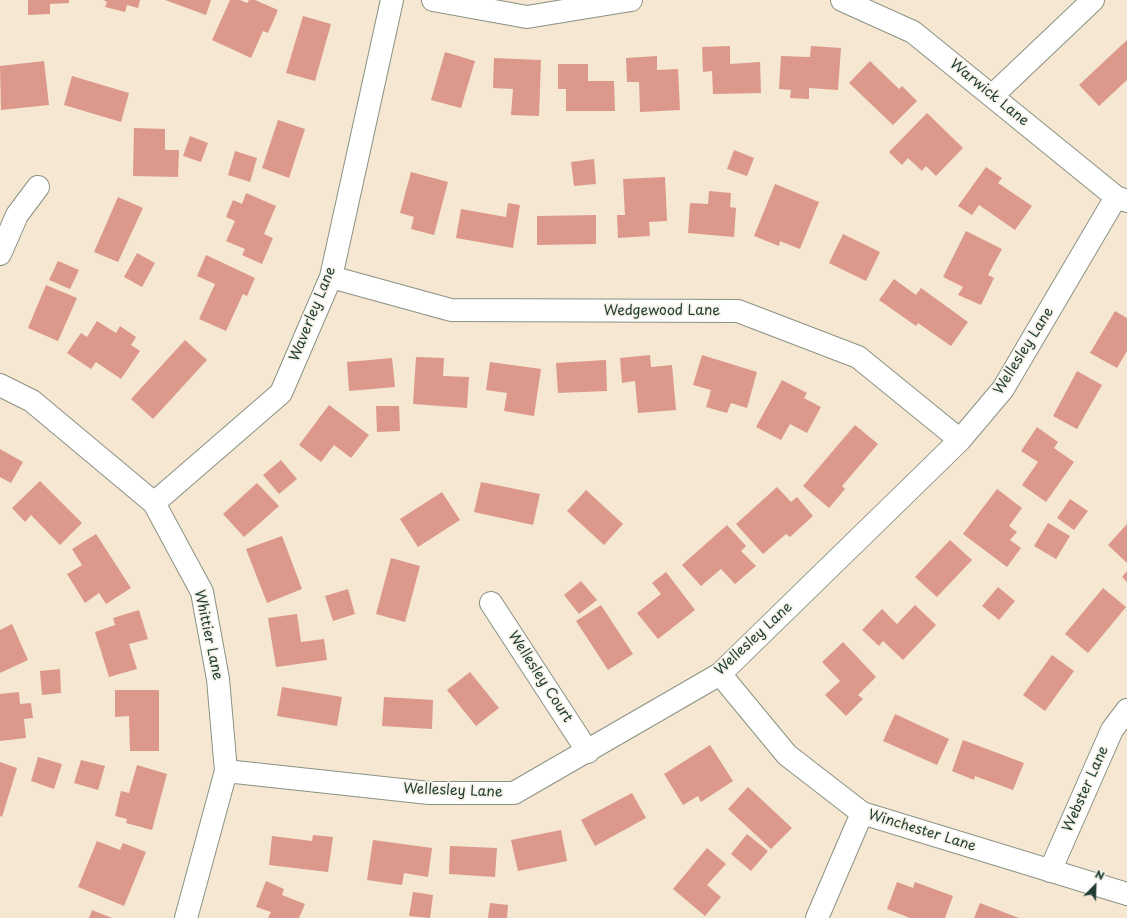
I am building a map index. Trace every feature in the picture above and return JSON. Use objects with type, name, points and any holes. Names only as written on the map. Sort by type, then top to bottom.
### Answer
[{"type":"street","name":"Waverley Lane","points":[[154,503],[281,393],[331,277],[392,0]]},
{"type":"street","points":[[433,0],[527,17],[631,0]]},
{"type":"street","name":"Warwick Lane","points":[[842,0],[913,32],[1122,199]]},
{"type":"street","points":[[992,96],[1093,0]]},
{"type":"street","points":[[0,254],[17,215],[38,187]]},
{"type":"street","name":"Wellesley Lane","points":[[226,770],[429,793],[514,793],[588,752],[720,674],[960,440],[1003,389],[1122,199]]},
{"type":"street","name":"Wedgewood Lane","points":[[331,277],[451,310],[738,311],[858,357],[960,440]]},
{"type":"street","name":"Whittier Lane","points":[[0,385],[32,402],[154,503],[202,592],[218,678],[226,770],[186,918]]},
{"type":"street","name":"Wellesley Court","points":[[492,603],[588,752]]},
{"type":"street","name":"Winchester Lane","points":[[720,674],[787,755],[862,813],[1127,894]]},
{"type":"street","name":"Webster Lane","points":[[1050,871],[1112,730],[1127,710]]},
{"type":"street","points":[[817,918],[862,813]]},
{"type":"building","points":[[28,0],[69,0],[69,3],[50,4],[50,14],[28,15]]},
{"type":"building","points":[[103,0],[140,0],[138,8],[127,5],[125,12],[105,7],[107,2]]},
{"type":"building","points":[[165,0],[211,0],[206,15]]},
{"type":"building","points":[[230,0],[240,0],[247,3],[249,0],[255,0],[278,10],[268,33],[263,31],[251,58],[212,40]]},
{"type":"building","points":[[303,16],[331,24],[315,81],[286,73]]},
{"type":"building","points":[[1127,40],[1127,80],[1099,106],[1079,85]]},
{"type":"building","points":[[730,46],[730,64],[760,62],[761,93],[713,94],[712,71],[703,72],[702,47]]},
{"type":"building","points":[[811,46],[841,48],[838,90],[809,88],[809,99],[790,98],[791,90],[779,89],[781,56],[810,57]]},
{"type":"building","points":[[445,52],[475,61],[461,108],[431,100]]},
{"type":"building","points":[[657,56],[657,70],[678,69],[680,110],[640,112],[639,82],[627,82],[626,58]]},
{"type":"building","points":[[494,58],[541,60],[539,116],[511,115],[513,89],[493,88]]},
{"type":"building","points":[[44,61],[49,105],[1,110],[0,66]]},
{"type":"building","points":[[870,61],[899,89],[902,86],[917,101],[893,125],[849,83]]},
{"type":"building","points":[[558,64],[588,64],[588,81],[614,81],[615,111],[566,111],[566,89],[558,89]]},
{"type":"building","points":[[72,76],[129,93],[121,122],[64,105]]},
{"type":"building","points":[[927,113],[963,148],[936,176],[926,166],[922,171],[908,158],[902,165],[889,152]]},
{"type":"building","points":[[278,120],[305,129],[289,178],[262,168]]},
{"type":"building","points":[[134,128],[165,129],[165,150],[179,150],[178,177],[133,176]]},
{"type":"building","points":[[190,136],[208,143],[201,162],[183,156]]},
{"type":"building","points":[[734,150],[754,158],[747,176],[727,169]]},
{"type":"building","points":[[235,151],[257,158],[250,182],[228,175]]},
{"type":"building","points":[[594,159],[596,184],[574,186],[571,162]]},
{"type":"building","points":[[986,167],[1002,178],[998,183],[1032,206],[1015,230],[979,205],[972,215],[958,206]]},
{"type":"building","points":[[411,172],[448,182],[434,235],[411,229],[414,217],[400,213]]},
{"type":"building","points":[[665,177],[667,221],[649,222],[650,236],[618,238],[617,215],[625,215],[623,179]]},
{"type":"building","points":[[775,184],[819,202],[800,249],[780,241],[779,246],[754,236]]},
{"type":"building","points":[[709,191],[731,193],[730,207],[736,208],[734,237],[688,233],[690,203],[708,204]]},
{"type":"building","points":[[246,193],[276,206],[264,234],[273,238],[262,264],[242,255],[245,249],[226,241],[235,221],[226,217],[233,200],[242,204]]},
{"type":"building","points":[[118,197],[143,208],[118,262],[94,252]]},
{"type":"building","points":[[508,203],[520,205],[513,248],[456,238],[461,209],[506,217]]},
{"type":"building","points":[[596,215],[596,244],[537,245],[537,216]]},
{"type":"building","points":[[966,231],[1002,249],[988,275],[994,278],[981,305],[958,295],[963,287],[943,277]]},
{"type":"building","points":[[843,234],[880,252],[866,281],[829,263]]},
{"type":"building","points":[[137,253],[155,263],[142,287],[124,277]]},
{"type":"building","points":[[206,255],[255,278],[247,296],[243,294],[226,331],[199,319],[215,284],[197,276]]},
{"type":"building","points":[[58,261],[79,270],[70,289],[49,280]]},
{"type":"building","points":[[894,279],[916,295],[921,288],[968,322],[951,346],[918,323],[916,326],[879,300]]},
{"type":"building","points":[[46,285],[77,298],[58,341],[28,328]]},
{"type":"building","points":[[1115,311],[1127,318],[1127,351],[1117,368],[1090,353]]},
{"type":"building","points":[[97,321],[116,333],[120,326],[136,337],[131,345],[140,351],[121,379],[96,362],[91,369],[67,353],[81,333],[87,337]]},
{"type":"building","points":[[185,340],[207,360],[153,419],[131,399]]},
{"type":"building","points":[[650,355],[651,367],[672,365],[676,410],[638,413],[635,381],[622,383],[620,358]]},
{"type":"building","points":[[702,355],[757,372],[747,408],[731,403],[727,413],[706,407],[711,390],[693,385]]},
{"type":"building","points":[[416,357],[444,358],[443,376],[469,377],[467,408],[413,404]]},
{"type":"building","points":[[392,358],[395,387],[349,391],[347,362]]},
{"type":"building","points":[[606,360],[607,391],[558,393],[556,363]]},
{"type":"building","points":[[490,362],[541,369],[534,416],[504,411],[507,393],[486,390]]},
{"type":"building","points":[[1077,371],[1102,385],[1077,429],[1053,416]]},
{"type":"building","points":[[782,380],[807,393],[804,398],[821,407],[807,433],[790,424],[781,440],[756,427]]},
{"type":"building","points":[[329,405],[369,435],[351,458],[334,445],[321,462],[299,445]]},
{"type":"building","points":[[376,406],[399,406],[400,431],[377,432]]},
{"type":"building","points":[[855,425],[878,444],[842,486],[845,489],[829,508],[803,486]]},
{"type":"building","points":[[1037,427],[1058,442],[1054,448],[1074,462],[1046,502],[1022,485],[1038,462],[1021,451]]},
{"type":"building","points":[[0,449],[23,462],[11,483],[0,477]]},
{"type":"building","points":[[281,460],[297,479],[279,494],[263,475]]},
{"type":"building","points":[[40,481],[82,523],[60,545],[31,515],[25,522],[12,508]]},
{"type":"building","points":[[481,482],[540,494],[533,525],[474,512]]},
{"type":"building","points":[[257,483],[279,506],[244,537],[223,514]]},
{"type":"building","points":[[777,487],[791,502],[797,497],[813,516],[790,537],[786,534],[763,554],[736,524]]},
{"type":"building","points":[[997,489],[1022,508],[1009,526],[1017,532],[1010,540],[1021,548],[1007,567],[963,534]]},
{"type":"building","points":[[586,490],[623,524],[604,545],[567,511]]},
{"type":"building","points":[[442,492],[460,520],[418,547],[400,519]]},
{"type":"building","points":[[1070,499],[1088,511],[1074,530],[1057,518]]},
{"type":"building","points":[[1048,523],[1070,536],[1056,559],[1034,546]]},
{"type":"building","points":[[1127,524],[1127,563],[1108,545]]},
{"type":"building","points":[[727,525],[746,546],[741,551],[756,566],[735,584],[721,569],[701,586],[682,565]]},
{"type":"building","points":[[96,534],[131,588],[106,604],[99,593],[85,603],[67,574],[82,565],[72,549]]},
{"type":"building","points":[[282,536],[302,589],[267,603],[246,549]]},
{"type":"building","points":[[950,540],[972,560],[937,597],[915,577]]},
{"type":"building","points":[[391,558],[420,566],[405,622],[376,614]]},
{"type":"building","points":[[1127,571],[1127,582],[1122,577]]},
{"type":"building","points":[[666,572],[695,610],[658,639],[637,613],[661,594],[652,583]]},
{"type":"building","points":[[581,581],[597,600],[579,614],[564,595]]},
{"type":"building","points":[[998,587],[1015,601],[999,620],[982,606]]},
{"type":"building","points":[[1103,588],[1126,607],[1088,653],[1065,634]]},
{"type":"building","points":[[348,589],[355,614],[333,621],[325,596]]},
{"type":"building","points":[[601,605],[633,654],[608,670],[576,621]]},
{"type":"building","points":[[915,605],[936,625],[903,660],[883,641],[879,646],[862,630],[882,609],[897,624]]},
{"type":"building","points":[[139,610],[148,639],[129,644],[137,669],[109,677],[95,632],[115,625],[113,618]]},
{"type":"building","points":[[297,614],[301,642],[324,639],[327,660],[276,667],[268,618]]},
{"type":"building","points":[[12,624],[28,660],[0,673],[0,630]]},
{"type":"building","points":[[843,642],[876,677],[858,695],[863,699],[846,716],[825,695],[840,681],[822,662]]},
{"type":"building","points":[[1052,655],[1074,671],[1045,711],[1023,695]]},
{"type":"building","points":[[60,669],[61,693],[42,695],[40,671]]},
{"type":"building","points":[[470,672],[499,708],[476,726],[447,690]]},
{"type":"building","points":[[282,687],[342,697],[337,726],[277,716]]},
{"type":"building","points":[[115,690],[159,690],[159,751],[130,751],[129,716],[115,717]]},
{"type":"building","points":[[19,692],[20,704],[31,703],[33,718],[24,719],[26,738],[0,741],[0,694]]},
{"type":"building","points":[[384,697],[433,700],[432,729],[382,726]]},
{"type":"building","points":[[895,714],[949,739],[937,765],[883,741]]},
{"type":"building","points":[[963,740],[1024,763],[1013,790],[975,776],[974,780],[952,771]]},
{"type":"building","points":[[710,745],[733,781],[701,802],[698,796],[683,805],[664,774]]},
{"type":"building","points":[[38,757],[62,764],[54,789],[31,781]]},
{"type":"building","points":[[81,760],[105,766],[98,790],[74,783]]},
{"type":"building","points":[[0,762],[17,768],[2,817],[0,816]]},
{"type":"building","points":[[137,765],[167,774],[152,830],[126,823],[127,819],[115,816],[121,791],[129,793]]},
{"type":"building","points":[[748,787],[792,828],[771,849],[728,809]]},
{"type":"building","points":[[632,793],[646,818],[595,846],[581,820]]},
{"type":"building","points":[[561,830],[567,861],[518,871],[511,840]]},
{"type":"building","points":[[747,834],[768,851],[751,871],[731,854]]},
{"type":"building","points":[[313,835],[333,837],[328,872],[269,865],[272,836],[312,841]]},
{"type":"building","points":[[373,840],[432,848],[428,877],[404,873],[402,885],[367,880]]},
{"type":"building","points":[[97,841],[120,850],[123,843],[146,852],[124,906],[78,887]]},
{"type":"building","points":[[450,846],[497,848],[495,877],[449,874]]},
{"type":"building","points":[[707,848],[726,864],[707,885],[721,897],[705,916],[673,889]]},
{"type":"building","points":[[266,881],[284,889],[282,895],[305,904],[299,918],[268,918],[271,912],[256,907]]},
{"type":"building","points":[[897,882],[913,888],[915,882],[953,896],[945,918],[910,918],[887,909]]},
{"type":"building","points":[[413,892],[433,895],[430,918],[409,916]]},
{"type":"building","points":[[490,903],[508,905],[507,918],[488,918]]},
{"type":"building","points":[[980,903],[1019,918],[974,918]]},
{"type":"building","points":[[92,910],[112,918],[89,918]]}]
